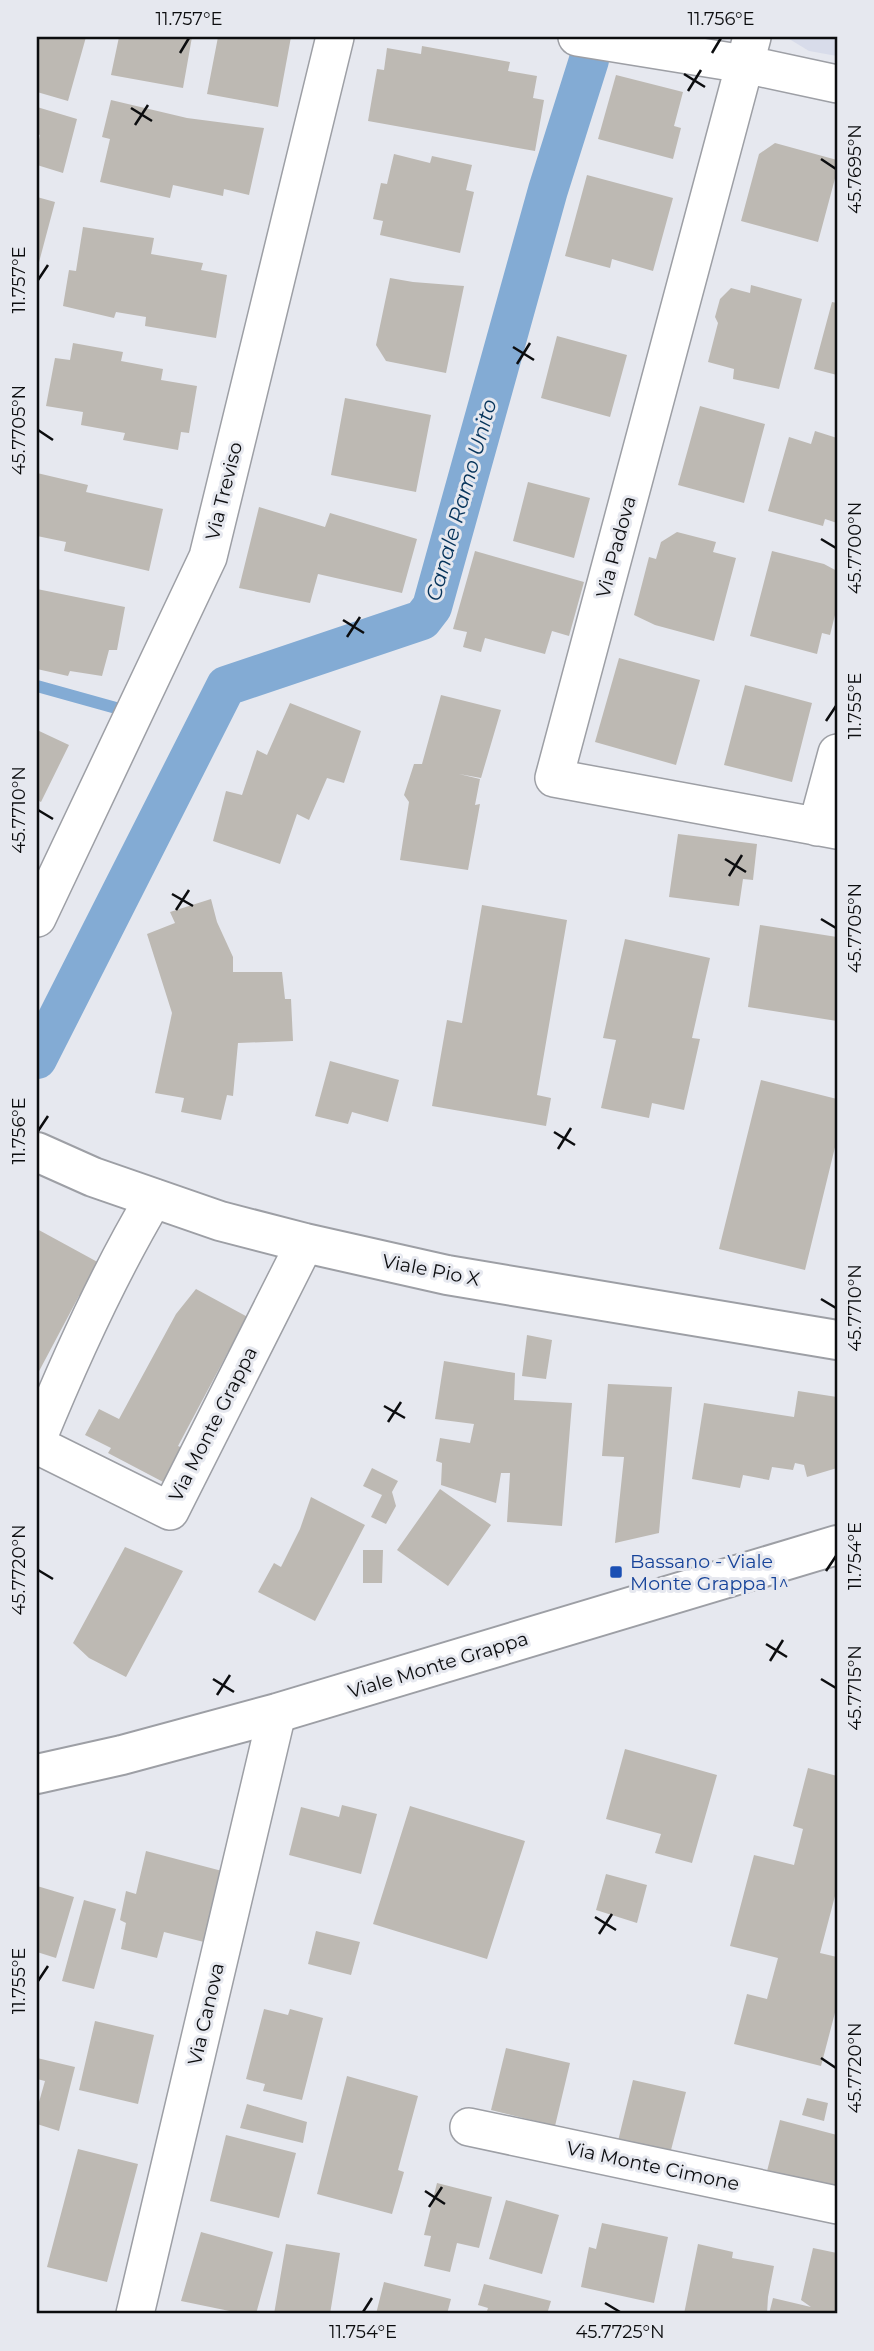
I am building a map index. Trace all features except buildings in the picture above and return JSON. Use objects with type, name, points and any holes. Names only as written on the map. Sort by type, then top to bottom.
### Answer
[{"type":"street","name":"Via Treviso","points":[[37,918],[208,557],[335,37]]},
{"type":"street","points":[[577,37],[748,50],[837,85]]},
{"type":"street","name":"Via Padova","points":[[748,50],[554,778],[827,828]]},
{"type":"street","points":[[827,828],[837,752]]},
{"type":"street","name":"Viale Pio X","points":[[37,1152],[93,1177],[220,1221],[305,1243],[447,1275],[837,1340]]},
{"type":"street","points":[[37,1440],[63,1377],[135,1229],[154,1198]]},
{"type":"street","name":"Via Monte Grappa","points":[[37,1445],[170,1511],[305,1243]]},
{"type":"street","name":"Viale Monte Grappa","points":[[37,1774],[122,1755],[277,1713],[837,1545]]},
{"type":"street","name":"Via Canova","points":[[135,2314],[277,1713]]},
{"type":"street","name":"Via Monte Cimone","points":[[469,2127],[837,2205]]},
{"type":"shaded area","points":[[786,37],[837,37],[837,56],[809,51]]},
{"type":"waterway","name":"Canale Ramo Unito","points":[[37,1059],[226,686],[422,620],[432,607],[548,190],[589,60]]},
{"type":"waterway","points":[[37,686],[116,708]]},
{"type":"place","name":"Bassano - Viale Monte Grappa 1^","points":[[616,1572]]}]
